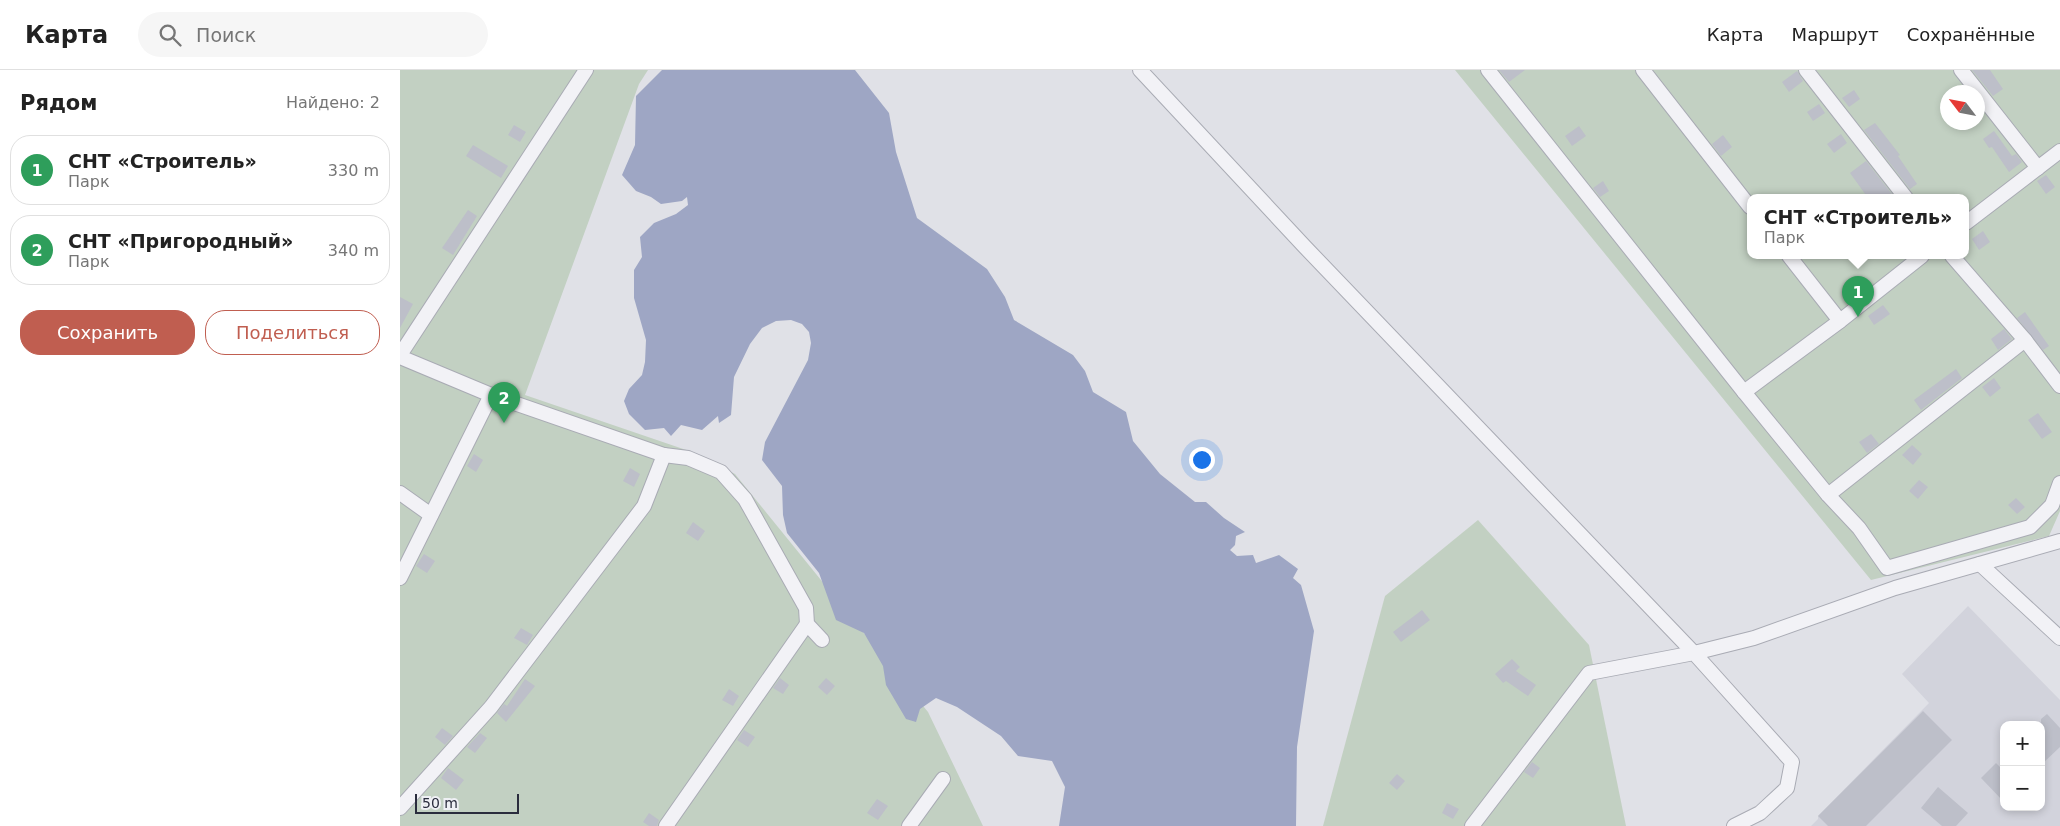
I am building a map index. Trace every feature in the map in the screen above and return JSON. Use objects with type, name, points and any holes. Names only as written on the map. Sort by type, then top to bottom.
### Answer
[{"type":"street","points":[[586,70],[400,356],[491,394],[664,455],[688,458],[721,472],[745,499],[806,608],[807,624],[666,826]]},
{"type":"street","points":[[1140,70],[1304,247],[1694,653],[1792,762],[1787,788],[1760,813],[1734,826]]},
{"type":"street","points":[[1488,70],[1744,392],[1828,495],[1859,528],[1887,568],[2030,527],[2052,505],[2060,483]]},
{"type":"street","points":[[1643,70],[1747,203]]},
{"type":"street","points":[[1806,70],[1903,194]]},
{"type":"street","points":[[1961,70],[2038,168]]},
{"type":"street","points":[[1969,221],[2060,151]]},
{"type":"street","points":[[1791,259],[1840,321]]},
{"type":"street","points":[[1744,392],[1840,321],[1918,259]]},
{"type":"street","points":[[1955,259],[2025,340],[2060,386]]},
{"type":"street","points":[[1828,495],[2025,340]]},
{"type":"street","points":[[400,578],[491,394]]},
{"type":"street","points":[[400,808],[491,707],[644,506],[664,455]]},
{"type":"street","points":[[400,493],[430,515]]},
{"type":"street","points":[[1472,826],[1589,672],[1694,653],[1754,638],[1895,588],[2060,541]]},
{"type":"street","points":[[1980,564],[2060,638]]},
{"type":"street","points":[[807,624],[822,640]]},
{"type":"street","points":[[909,826],[943,779]]},
{"type":"shaded area","points":[[1968,606],[2060,700],[2060,826],[1811,826],[1818,819],[1818,816],[1929,703],[1902,674]]},
{"type":"green space","points":[[400,70],[648,70],[639,84],[525,395],[692,452],[735,474],[928,712],[983,826],[400,826]]},
{"type":"green space","points":[[1455,70],[2060,70],[2060,511],[2049,536],[1871,580]]},
{"type":"green space","points":[[1478,520],[1589,645],[1626,826],[1323,826],[1385,596]]},
{"type":"water","points":[[662,70],[855,70],[889,113],[896,152],[917,218],[987,269],[1005,297],[1014,320],[1073,355],[1085,371],[1093,392],[1126,412],[1133,441],[1160,474],[1195,502],[1206,502],[1224,518],[1245,532],[1236,536],[1235,545],[1230,550],[1237,556],[1253,555],[1256,563],[1279,555],[1298,569],[1293,578],[1301,585],[1314,631],[1297,747],[1296,826],[1059,826],[1065,787],[1052,761],[1018,756],[1001,736],[957,707],[936,698],[920,709],[916,722],[906,719],[886,685],[883,666],[864,633],[836,620],[819,573],[787,533],[783,515],[782,486],[762,460],[765,442],[808,360],[811,343],[809,332],[802,324],[791,320],[776,321],[762,328],[750,344],[734,377],[731,415],[719,423],[718,416],[702,430],[681,425],[671,436],[664,428],[645,430],[629,414],[624,401],[629,389],[642,375],[645,362],[646,340],[634,298],[634,270],[642,257],[640,237],[654,223],[676,214],[688,205],[687,197],[682,201],[661,204],[651,197],[636,191],[622,175],[635,145],[636,96]]},
{"type":"building","points":[[1499,70],[1525,70],[1509,82]]},
{"type":"building","points":[[1972,70],[1990,70],[2003,89],[1993,96]]},
{"type":"building","points":[[1797,71],[1803,81],[1789,92],[1782,82]]},
{"type":"building","points":[[1854,90],[1860,99],[1849,107],[1842,98]]},
{"type":"building","points":[[1819,104],[1825,113],[1813,121],[1807,112]]},
{"type":"building","points":[[1875,123],[1900,155],[1898,156],[1917,184],[1910,189],[1864,130]]},
{"type":"building","points":[[514,125],[526,132],[520,142],[508,135]]},
{"type":"building","points":[[1579,126],[1586,136],[1572,146],[1565,136]]},
{"type":"building","points":[[1994,131],[2012,156],[2016,154],[2022,162],[2009,172],[1992,147],[1989,148],[1983,139]]},
{"type":"building","points":[[1841,134],[1847,143],[1834,153],[1827,144]]},
{"type":"building","points":[[1723,135],[1732,147],[1721,156],[1712,144]]},
{"type":"building","points":[[473,145],[508,166],[501,178],[466,156]]},
{"type":"building","points":[[1866,161],[1892,194],[1865,194],[1850,173]]},
{"type":"building","points":[[2046,175],[2055,187],[2046,194],[2037,181]]},
{"type":"building","points":[[1603,181],[1609,191],[1600,197],[1593,188]]},
{"type":"building","points":[[468,210],[477,216],[453,255],[442,248]]},
{"type":"building","points":[[1983,231],[1990,242],[1979,250],[1972,239]]},
{"type":"building","points":[[400,297],[413,304],[400,328]]},
{"type":"building","points":[[1883,305],[1890,314],[1874,325],[1868,316]]},
{"type":"building","points":[[2025,312],[2049,346],[2043,350],[2017,318]]},
{"type":"building","points":[[2004,329],[2012,339],[1998,350],[1991,339]]},
{"type":"building","points":[[1956,369],[1962,378],[1921,410],[1914,400]]},
{"type":"building","points":[[1994,378],[2001,388],[1990,397],[1982,387]]},
{"type":"building","points":[[2038,413],[2052,432],[2042,439],[2028,420]]},
{"type":"building","points":[[1871,434],[1879,444],[1867,453],[1859,442]]},
{"type":"building","points":[[1912,445],[1922,454],[1913,465],[1902,455]]},
{"type":"building","points":[[474,454],[483,460],[476,472],[467,466]]},
{"type":"building","points":[[630,468],[640,474],[634,487],[623,481]]},
{"type":"building","points":[[1919,480],[1928,487],[1918,499],[1909,491]]},
{"type":"building","points":[[2016,498],[2025,507],[2017,514],[2008,505]]},
{"type":"building","points":[[693,522],[705,531],[698,541],[686,533]]},
{"type":"building","points":[[424,554],[435,561],[427,573],[416,566]]},
{"type":"building","points":[[1422,610],[1430,620],[1401,642],[1393,632]]},
{"type":"building","points":[[521,628],[533,635],[527,645],[514,638]]},
{"type":"building","points":[[1512,659],[1520,667],[1516,671],[1536,685],[1528,696],[1506,681],[1503,683],[1495,674]]},
{"type":"building","points":[[780,678],[789,685],[783,694],[773,688]]},
{"type":"building","points":[[826,678],[835,686],[827,695],[818,687]]},
{"type":"building","points":[[525,679],[535,686],[506,722],[497,713],[504,704],[507,706]]},
{"type":"building","points":[[729,689],[739,696],[733,706],[722,700]]},
{"type":"building","points":[[1923,711],[1952,740],[1866,826],[1828,826],[1818,816]]},
{"type":"building","points":[[2047,714],[2060,728],[2060,747],[2045,761],[2045,721],[2041,721]]},
{"type":"building","points":[[442,728],[453,736],[445,745],[435,737]]},
{"type":"building","points":[[744,730],[755,737],[748,747],[737,740]]},
{"type":"building","points":[[480,733],[487,738],[475,753],[467,747]]},
{"type":"building","points":[[1532,762],[1540,768],[1533,778],[1524,772]]},
{"type":"building","points":[[1996,763],[2000,767],[2000,798],[1981,778]]},
{"type":"building","points":[[448,768],[464,780],[456,790],[441,778]]},
{"type":"building","points":[[1397,774],[1405,781],[1397,790],[1389,783]]},
{"type":"building","points":[[1938,787],[1968,813],[1956,826],[1942,826],[1921,808]]},
{"type":"building","points":[[877,799],[888,806],[878,820],[867,813]]},
{"type":"building","points":[[1447,803],[1459,809],[1453,819],[1442,813]]},
{"type":"building","points":[[649,813],[659,820],[657,826],[649,826],[643,822]]},
{"type":"place","name":"СНТ «Строитель»","points":[[1858,317]]},
{"type":"place","name":"СНТ «Пригородный»","points":[[504,423]]}]
